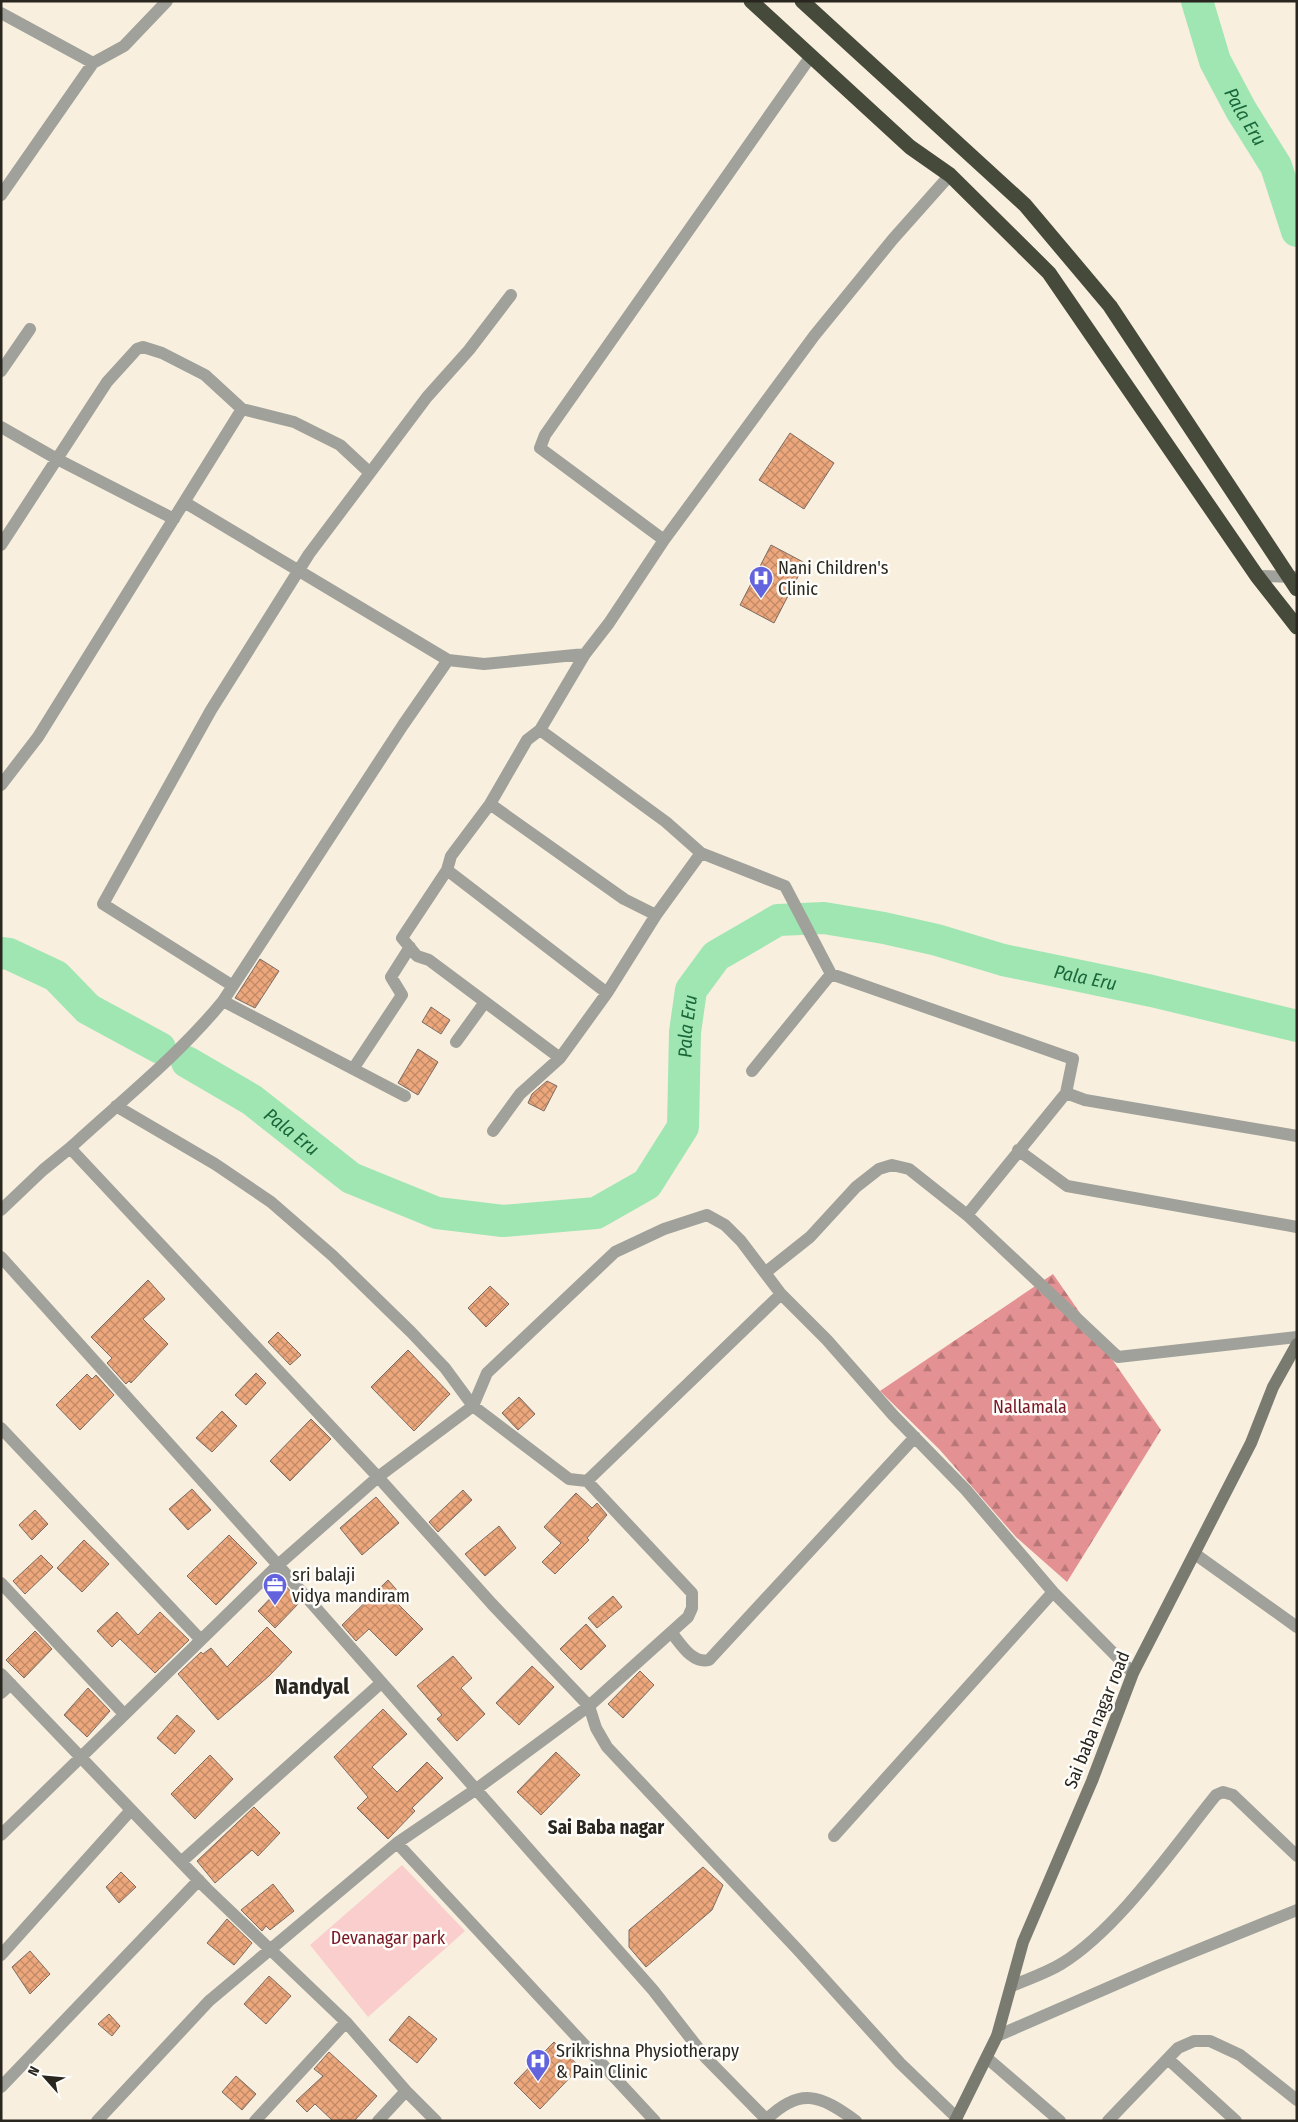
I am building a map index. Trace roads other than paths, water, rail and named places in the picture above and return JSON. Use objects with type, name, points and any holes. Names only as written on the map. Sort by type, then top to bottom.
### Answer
[{"type":"highway","points":[[751,1],[910,147],[950,175],[1049,273],[1257,576],[1297,627]]},
{"type":"highway","points":[[802,1],[1025,205],[1110,306],[1294,581]]},
{"type":"main road","name":"Sai baba nagar road","points":[[956,2119],[997,2036],[1023,1942],[1092,1781],[1133,1673],[1251,1443],[1273,1387],[1297,1344]]},
{"type":"street","points":[[1,195],[93,63],[124,46],[166,1]]},
{"type":"street","points":[[1,13],[93,63]]},
{"type":"street","points":[[664,540],[540,448],[545,435],[811,56]]},
{"type":"street","points":[[560,1058],[429,960],[417,956],[402,938],[447,870],[451,856],[490,804],[527,740],[540,730],[585,654],[609,623],[664,540],[814,336],[893,239],[950,175]]},
{"type":"street","points":[[233,986],[103,904],[211,710],[299,570],[427,397],[469,350],[511,295]]},
{"type":"street","points":[[1,371],[30,329]]},
{"type":"street","points":[[1,545],[107,382],[137,349],[143,347],[162,353],[205,375],[242,409],[294,422],[340,445],[370,473]]},
{"type":"street","points":[[1,785],[38,737],[242,409]]},
{"type":"street","points":[[1,427],[57,459],[174,519]]},
{"type":"street","points":[[184,502],[448,660],[484,664],[585,654]]},
{"type":"street","points":[[1257,576],[1294,581]]},
{"type":"street","points":[[1,1210],[198,1032],[223,1001],[403,725],[448,660]]},
{"type":"street","points":[[540,730],[666,822],[701,854],[785,886],[831,974],[1073,1059],[1066,1093],[967,1215]]},
{"type":"street","points":[[490,804],[624,898],[656,915]]},
{"type":"street","points":[[493,1131],[520,1094],[560,1058],[607,993],[656,915],[701,854]]},
{"type":"street","points":[[447,870],[607,993]]},
{"type":"street","points":[[353,1069],[402,995],[391,977],[410,947]]},
{"type":"street","points":[[752,1071],[831,974]]},
{"type":"street","points":[[223,1001],[405,1096]]},
{"type":"street","points":[[456,1042],[485,1002]]},
{"type":"street","points":[[1066,1093],[1085,1100],[1297,1136]]},
{"type":"street","points":[[97,2121],[210,2001],[397,1843],[475,1790],[589,1706],[688,1617],[692,1608],[692,1593],[587,1481],[569,1479],[473,1406],[445,1368],[333,1256],[271,1202],[215,1164],[116,1106]]},
{"type":"street","points":[[70,1148],[378,1477],[492,1604],[589,1706],[596,1728],[607,1747],[798,1950],[900,2063],[956,2119]]},
{"type":"street","points":[[1018,1150],[1067,1186],[1297,1228]]},
{"type":"street","points":[[766,1272],[810,1237],[856,1187],[879,1169],[892,1164],[908,1170],[967,1215],[1118,1357],[1297,1337]]},
{"type":"street","points":[[1,1835],[278,1565],[378,1477],[473,1406],[487,1374],[615,1252],[656,1233],[707,1215],[725,1225],[766,1272],[781,1294],[966,1490],[1053,1592],[1133,1673]]},
{"type":"street","points":[[1,1258],[278,1565],[653,1990],[706,2058],[765,2120],[797,2098],[816,2099],[834,2105],[856,2121]]},
{"type":"street","points":[[587,1481],[781,1294]]},
{"type":"street","points":[[1,1428],[202,1640]]},
{"type":"street","points":[[671,1632],[695,1659],[702,1662],[709,1660],[915,1437]]},
{"type":"street","points":[[1194,1554],[1297,1627]]},
{"type":"street","points":[[1,1583],[124,1714]]},
{"type":"street","points":[[834,1836],[1053,1592]]},
{"type":"street","points":[[1,1674],[181,1862],[346,2022],[406,2091],[436,2121]]},
{"type":"street","points":[[181,1862],[381,1683]]},
{"type":"street","points":[[1,1693],[11,1684]]},
{"type":"street","points":[[1012,1986],[1061,1964],[1098,1935],[1141,1889],[1216,1795],[1223,1792],[1233,1795],[1297,1856]]},
{"type":"street","points":[[1,1955],[131,1810]]},
{"type":"street","points":[[397,1843],[559,2021],[655,2121]]},
{"type":"street","points":[[1,2087],[199,1880]]},
{"type":"street","points":[[997,2036],[1158,1966],[1297,1910]]},
{"type":"street","points":[[255,2121],[346,2022]]},
{"type":"street","points":[[1108,2121],[1178,2048],[1194,2041],[1210,2041],[1240,2055],[1297,2100]]},
{"type":"street","points":[[987,2058],[1060,2121]]},
{"type":"street","points":[[1168,2059],[1236,2121]]},
{"type":"street","points":[[378,2121],[406,2091]]},
{"type":"waterway","name":"Pala Eru","points":[[1197,1],[1215,61],[1241,110],[1276,166],[1297,231]]},
{"type":"waterway","name":"Pala Eru","points":[[187,1062],[252,1100],[351,1178],[437,1213],[503,1221],[596,1213],[647,1184],[683,1127],[685,1032],[691,990],[716,956],[778,920],[824,918],[884,928],[937,940],[1003,960],[1152,991],[1297,1026]]},
{"type":"waterway","name":"Pala Eru","points":[[1,953],[9,954],[56,976],[88,1009],[160,1048]]},
{"type":"place","name":"Nani Children's Clinic","points":[[761,599]]},
{"type":"place","name":"sri balaji vidya mandiram","points":[[275,1606]]},
{"type":"place","name":"Srikrishna Physiotherapy & Pain Clinic","points":[[538,2082]]},
{"type":"district","name":"Nandyal","points":[[312,1686]]},
{"type":"district","name":"Sai Baba nagar","points":[[606,1827]]},
{"type":"park label","name":"Nallamala","points":[[1030,1407]]},
{"type":"park label","name":"Devanagar park","points":[[388,1938]]}]
